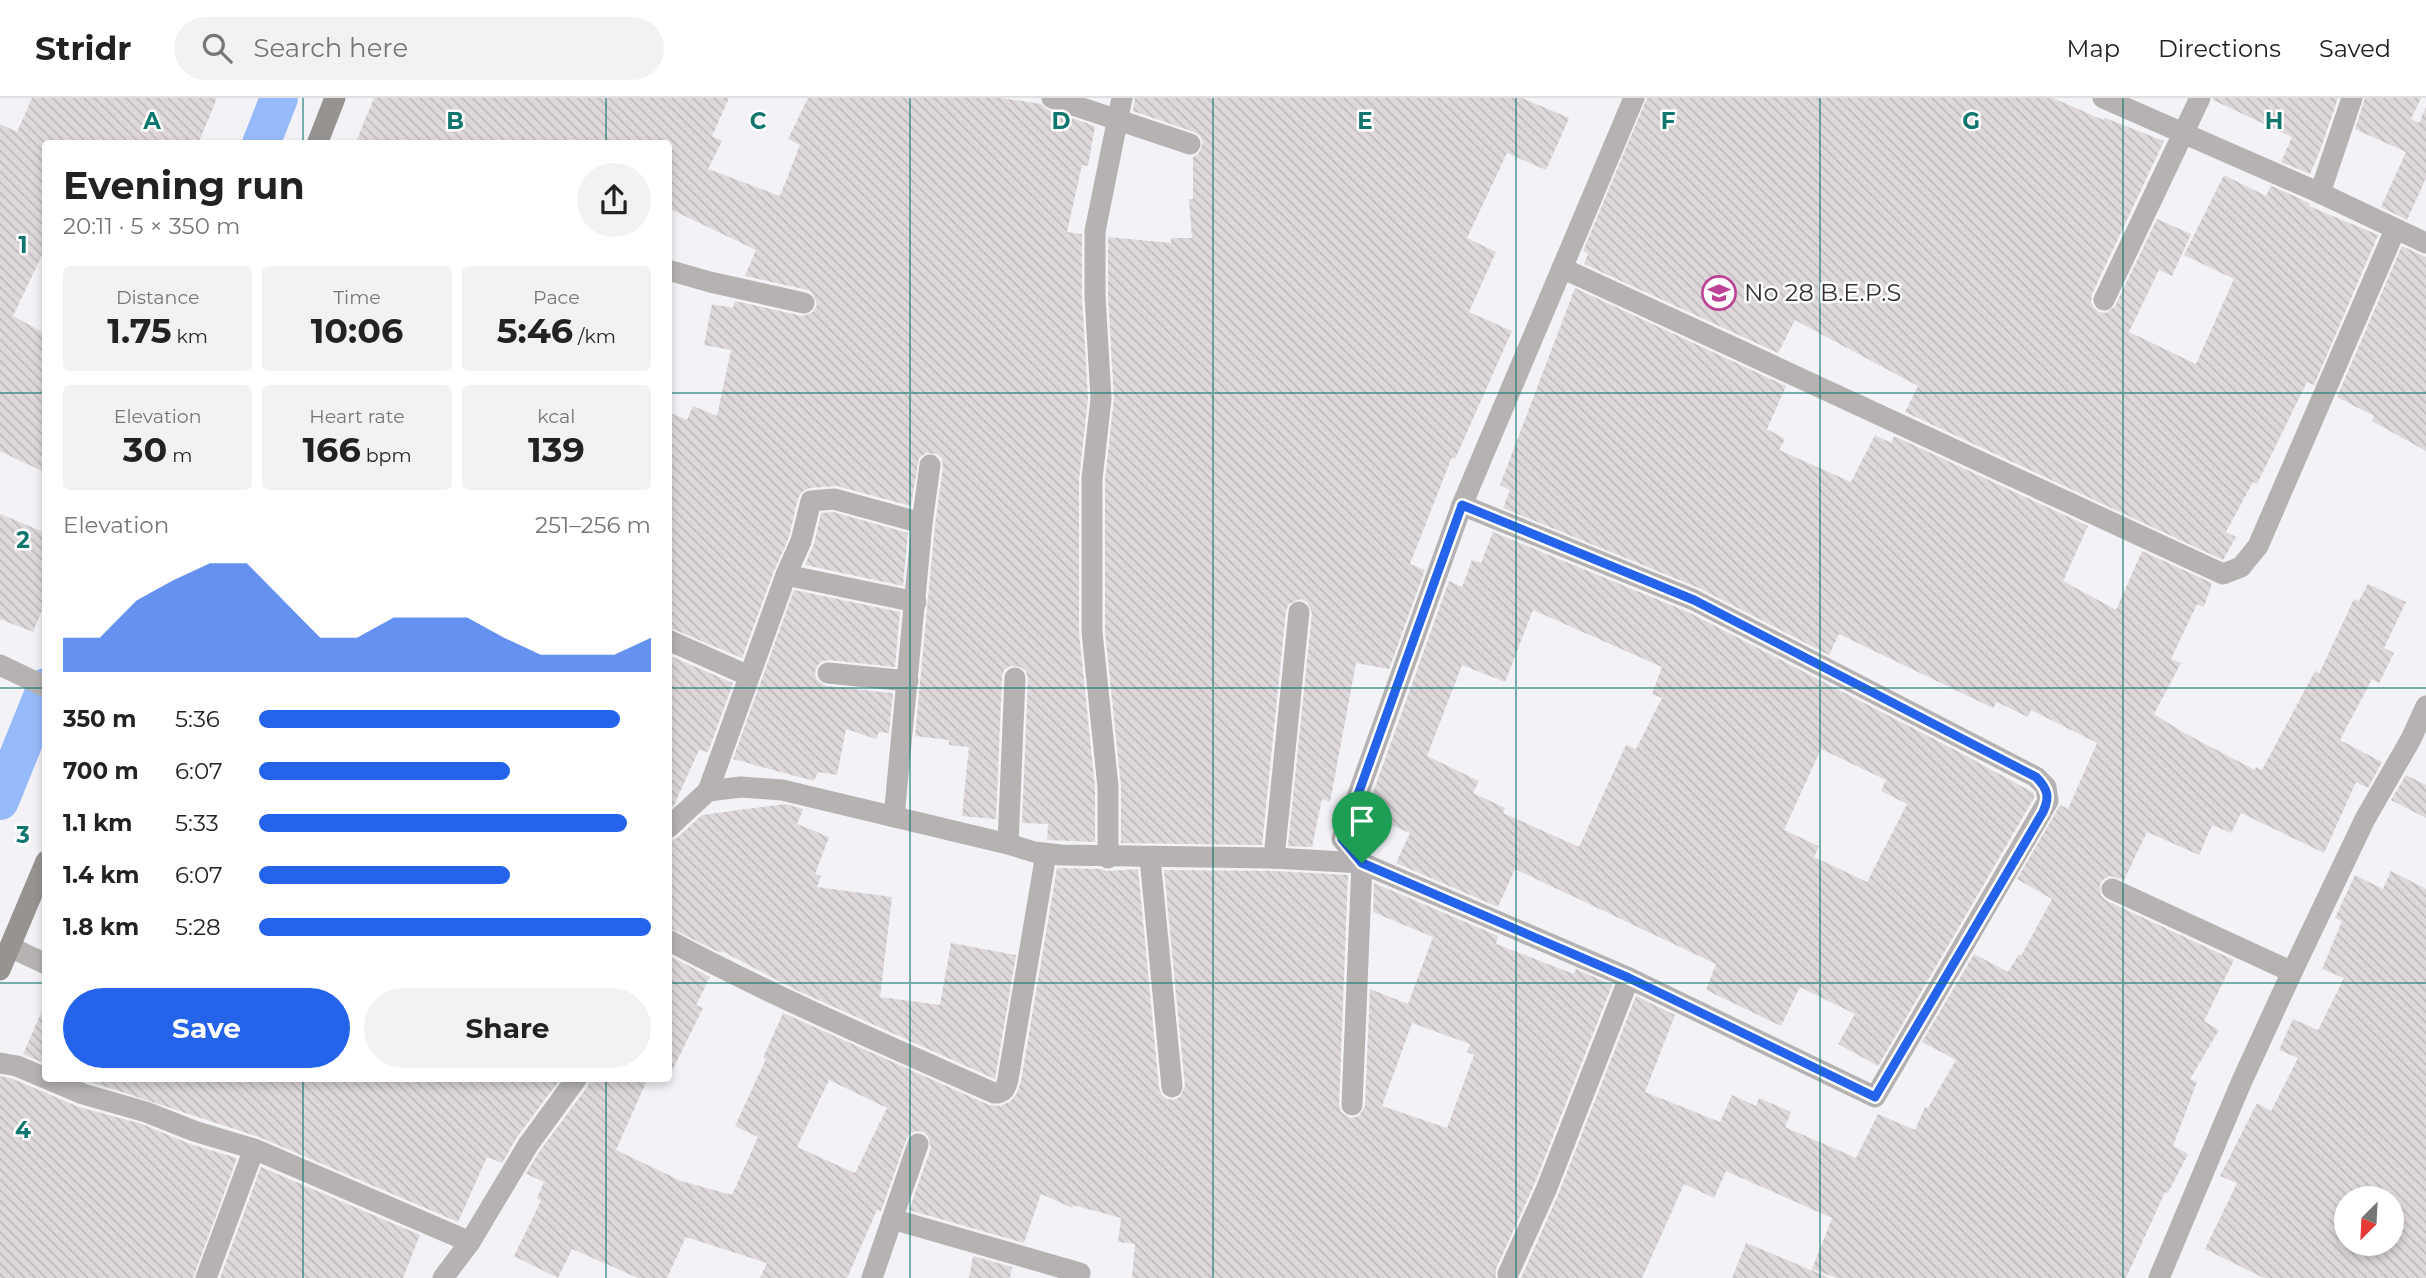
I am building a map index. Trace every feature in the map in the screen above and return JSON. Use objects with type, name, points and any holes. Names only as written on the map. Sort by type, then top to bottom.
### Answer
[{"type":"main road","points":[[319,140],[335,98]]},
{"type":"main road","points":[[0,970],[42,871]]},
{"type":"street","points":[[1052,98],[1120,108],[1190,144]]},
{"type":"street","points":[[1352,1105],[1362,863],[1342,839],[1462,505],[1634,98]]},
{"type":"street","points":[[2103,98],[2320,193],[2426,243]]},
{"type":"street","points":[[2104,300],[2200,98]]},
{"type":"street","points":[[2320,193],[2352,98]]},
{"type":"street","points":[[1108,858],[1108,787],[1092,632],[1092,478],[1101,398],[1095,296],[1096,231],[1120,108]]},
{"type":"street","points":[[1562,268],[2223,574],[2241,567],[2258,546],[2395,230]]},
{"type":"street","points":[[672,271],[804,303]]},
{"type":"street","points":[[894,817],[930,465]]},
{"type":"street","points":[[672,824],[708,791],[786,575],[801,541],[811,501],[834,499],[922,523]]},
{"type":"street","points":[[708,791],[741,787],[782,790],[1034,852],[1108,858],[1274,858],[1362,863],[1629,978],[1875,1097],[2043,812],[2048,801],[2046,787],[2036,777],[1694,600],[1462,505]]},
{"type":"street","points":[[786,575],[916,603]]},
{"type":"street","points":[[1274,858],[1299,612]]},
{"type":"street","points":[[672,642],[749,676]]},
{"type":"street","points":[[0,665],[40,684]]},
{"type":"street","points":[[828,673],[908,681]]},
{"type":"street","points":[[1008,844],[1015,678]]},
{"type":"street","points":[[2159,1278],[2241,1083],[2292,972],[2365,819],[2418,743],[2426,706]]},
{"type":"street","points":[[672,942],[735,976],[852,1030],[994,1093],[1000,1093],[1006,1088],[1008,1079],[1046,853]]},
{"type":"street","points":[[1150,858],[1172,1087]]},
{"type":"street","points":[[2112,889],[2292,972]]},
{"type":"street","points":[[10,947],[42,962]]},
{"type":"street","points":[[1509,1277],[1546,1191],[1629,978]]},
{"type":"street","points":[[0,1063],[17,1066],[42,1077]]},
{"type":"street","points":[[55,1082],[83,1094],[146,1112],[194,1131],[254,1149],[470,1242]]},
{"type":"street","points":[[443,1278],[470,1242],[528,1144],[574,1082]]},
{"type":"street","points":[[872,1278],[918,1144]]},
{"type":"street","points":[[206,1278],[254,1149]]},
{"type":"street","points":[[892,1219],[1080,1273]]},
{"type":"building","points":[[32,98],[217,98],[200,140],[42,140],[42,255],[13,316],[42,332],[42,471],[0,451],[0,124],[17,132]]},
{"type":"building","points":[[374,98],[729,98],[712,136],[722,141],[708,169],[780,196],[800,145],[788,139],[808,98],[1001,98],[1041,104],[1048,110],[1095,126],[1088,166],[1082,165],[1067,232],[1082,234],[1082,296],[1088,399],[1079,479],[1079,632],[1095,788],[1095,842],[1047,840],[1048,824],[1022,823],[1028,679],[1026,671],[1021,667],[1010,666],[1004,670],[1002,677],[996,819],[962,816],[969,747],[949,745],[949,740],[915,736],[943,467],[942,459],[937,454],[926,453],[919,458],[911,506],[837,486],[810,488],[802,492],[798,498],[789,537],[742,658],[672,629],[672,414],[687,420],[693,406],[717,416],[731,350],[704,345],[712,304],[733,308],[735,301],[802,316],[813,312],[817,305],[813,294],[808,290],[745,276],[756,250],[672,210],[672,140],[357,140]]},
{"type":"building","points":[[1135,98],[1522,98],[1569,118],[1546,170],[1507,153],[1467,238],[1496,252],[1469,312],[1512,331],[1455,459],[1452,457],[1410,564],[1425,570],[1389,669],[1356,663],[1330,802],[1322,799],[1312,847],[1288,846],[1312,613],[1307,602],[1300,599],[1289,604],[1286,611],[1262,845],[1121,843],[1121,786],[1105,631],[1105,480],[1114,398],[1108,296],[1108,237],[1171,243],[1171,238],[1192,238],[1189,199],[1193,199],[1193,157],[1199,153],[1203,142],[1194,132],[1133,111]]},
{"type":"building","points":[[1647,98],[2053,98],[2103,120],[2105,118],[2164,141],[2092,294],[2091,302],[2099,312],[2106,313],[2115,306],[2157,219],[2191,234],[2172,276],[2159,270],[2129,332],[2196,364],[2234,279],[2184,255],[2224,175],[2266,196],[2271,186],[2299,198],[2310,204],[2309,206],[2378,235],[2314,385],[2307,382],[2257,484],[2253,482],[2226,532],[2236,537],[2223,560],[1905,412],[1918,386],[1795,320],[1778,353],[1584,264],[1588,254],[1583,251]]},
{"type":"building","points":[[2213,98],[2338,98],[2310,174],[2281,162],[2292,137]]},
{"type":"building","points":[[2365,98],[2421,98],[2411,119],[2419,123],[2426,107],[2426,178],[2407,220],[2381,207],[2406,152],[2355,129]]},
{"type":"building","points":[[2402,246],[2426,257],[2426,451],[2372,421],[2374,416],[2337,397]]},
{"type":"building","points":[[1575,288],[1786,386],[1767,429],[1785,439],[1779,450],[1851,482],[1875,435],[1891,443],[1894,436],[2088,526],[2063,581],[2116,610],[2142,551],[2212,583],[2204,607],[2197,604],[2171,659],[2181,663],[2154,714],[2255,770],[2256,767],[2262,770],[2315,671],[2319,674],[2354,599],[2359,601],[2368,584],[2406,602],[2384,648],[2394,653],[2379,683],[2372,679],[2340,740],[2382,762],[2368,788],[2356,782],[2324,853],[2241,813],[2231,833],[2212,825],[2199,855],[2147,832],[2124,880],[2110,876],[2100,884],[2101,896],[2107,901],[2234,960],[2204,1021],[2219,1030],[2190,1079],[2197,1082],[2173,1146],[2188,1154],[2168,1193],[2165,1192],[2126,1278],[1837,1278],[1812,1269],[1832,1218],[1726,1171],[1714,1198],[1684,1184],[1642,1278],[1521,1278],[1558,1195],[1636,996],[1675,1015],[1645,1092],[1720,1122],[1732,1095],[1756,1106],[1759,1098],[1791,1112],[1785,1127],[1856,1158],[1878,1114],[1915,1130],[1925,1107],[1928,1108],[1956,1060],[1922,1042],[1974,954],[2008,972],[2019,954],[2021,956],[2052,899],[2017,879],[2060,805],[2068,809],[2097,743],[2031,710],[2028,717],[1997,702],[1993,708],[1839,634],[1829,655],[1699,588],[1503,508],[1510,490],[1500,485]]},
{"type":"building","points":[[833,512],[908,533],[903,586],[805,565],[814,544],[821,513]]},
{"type":"building","points":[[0,514],[42,531],[42,610],[33,632],[0,619]]},
{"type":"building","points":[[1493,532],[1688,612],[2034,793],[2034,798],[1878,1066],[1838,1044],[1855,1014],[1800,987],[1781,1026],[1706,990],[1716,964],[1515,869],[1498,907],[1396,863],[1410,833],[1365,815],[1449,581],[1462,587],[1472,560],[1481,563]],"holes":[[[1533,610],[1662,667],[1652,694],[1662,698],[1636,749],[1626,745],[1579,847],[1503,813],[1505,808],[1473,793],[1479,781],[1427,756],[1462,665],[1505,682]],[[1821,749],[1886,780],[1881,791],[1907,804],[1867,882],[1814,857],[1819,846],[1784,830]]]},
{"type":"building","points":[[794,590],[900,612],[895,667],[829,660],[822,661],[817,666],[816,679],[826,686],[893,693],[889,733],[879,732],[876,739],[846,729],[837,775],[818,772],[814,781],[733,759]]},
{"type":"building","points":[[672,657],[733,683],[708,752],[699,750],[672,807]]},
{"type":"building","points":[[2406,775],[2426,785],[2426,818],[2391,800]]},
{"type":"building","points":[[785,804],[803,809],[797,824],[829,837],[815,874],[821,876],[817,887],[892,897],[880,997],[940,1005],[951,943],[1016,955],[995,1079],[794,989],[722,951],[721,953],[672,929],[672,840],[702,815]]},
{"type":"building","points":[[1057,868],[1107,871],[1138,869],[1159,1088],[1167,1099],[1180,1097],[1185,1086],[1164,870],[1348,875],[1339,1104],[1341,1112],[1351,1118],[1359,1116],[1365,1106],[1370,989],[1408,1004],[1433,937],[1373,912],[1374,883],[1498,936],[1496,944],[1574,974],[1576,969],[1612,985],[1534,1185],[1496,1269],[1496,1278],[1132,1278],[1135,1244],[1118,1242],[1121,1218],[1073,1205],[1072,1208],[1041,1194],[1024,1243],[909,1210],[931,1148],[928,1136],[916,1131],[906,1140],[881,1211],[877,1210],[847,1278],[760,1278],[767,1263],[686,1237],[667,1278],[638,1278],[572,1249],[558,1278],[514,1256],[541,1201],[537,1198],[544,1182],[526,1174],[589,1082],[646,1082],[616,1150],[681,1181],[732,1195],[758,1137],[735,1126],[766,1059],[763,1058],[783,1013],[989,1105],[1000,1106],[1011,1101],[1017,1093]],"holes":[[[1412,1023],[1470,1044],[1467,1052],[1474,1055],[1447,1128],[1382,1106]],[[829,1080],[887,1108],[855,1173],[797,1147]]]},
{"type":"building","points":[[2391,871],[2426,889],[2426,1278],[2264,1278],[2205,1249],[2237,1183],[2220,1176],[2257,1103],[2271,1111],[2298,1058],[2279,1050],[2293,1019],[2318,1030],[2344,978],[2322,969],[2342,921],[2335,918],[2355,875],[2383,889]]},
{"type":"building","points":[[672,957],[710,977],[696,1005],[703,1008],[672,1071]]},
{"type":"building","points":[[42,1011],[42,1062],[23,1054]]},
{"type":"building","points":[[0,1076],[79,1107],[142,1124],[190,1144],[237,1158],[193,1278],[0,1278]]},
{"type":"building","points":[[91,1082],[558,1082],[517,1137],[502,1163],[487,1157],[458,1222],[259,1137]]},
{"type":"building","points":[[261,1167],[420,1235],[403,1278],[220,1278]]},
{"type":"building","points":[[1746,1243],[1828,1277],[1828,1278],[1732,1278]]},
{"type":"building","points":[[973,1256],[1012,1267],[1010,1278],[969,1278]]},
{"type":"waterway","points":[[263,140],[279,98]]},
{"type":"waterway","points":[[0,801],[42,697]]},
{"type":"place","name":"No 28 B.E.P.S","points":[[1719,293]]},
{"type":"route","points":[[1462,505],[1694,600],[2036,777],[2046,787],[2048,801],[1875,1097],[1629,978],[1362,863],[1342,839],[1462,505]]}]
